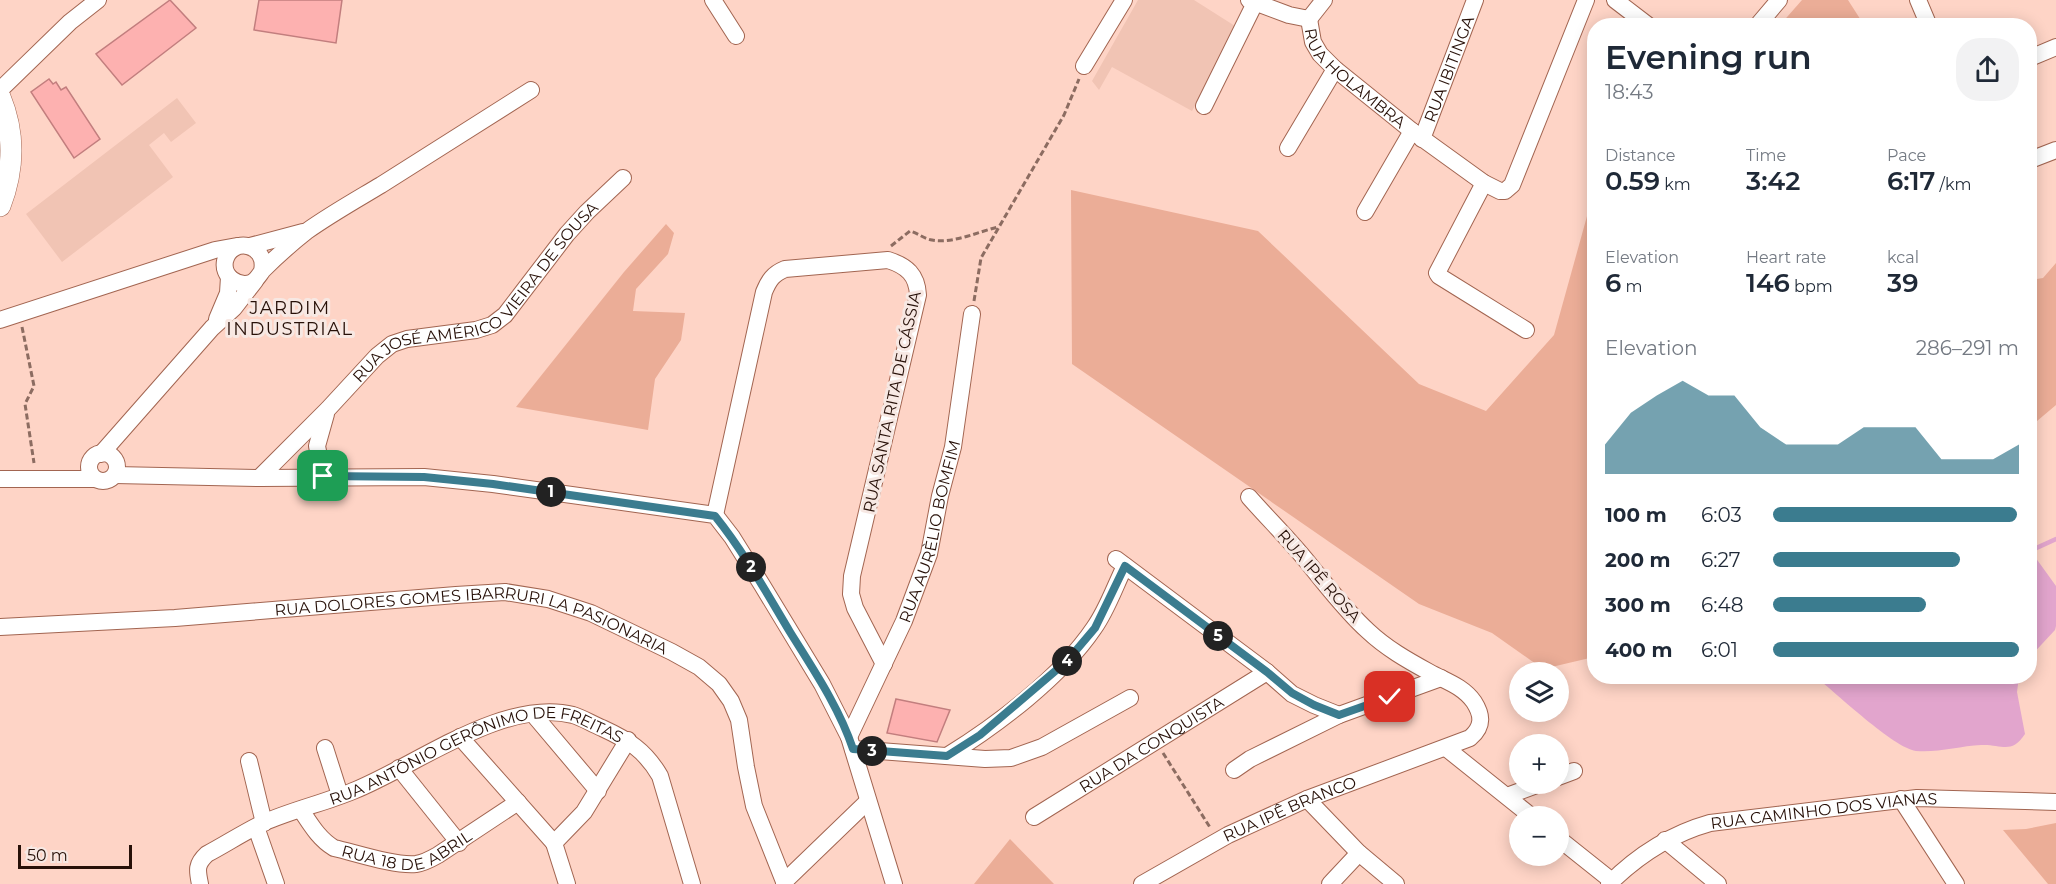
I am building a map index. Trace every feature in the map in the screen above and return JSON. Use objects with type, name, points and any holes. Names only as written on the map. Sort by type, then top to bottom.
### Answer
[{"type":"main road","points":[[0,97],[10,124],[12,151],[7,189],[0,206]]},
{"type":"street","points":[[0,90],[70,22],[98,0]]},
{"type":"street","points":[[713,0],[736,36]]},
{"type":"street","points":[[1084,66],[1124,0]]},
{"type":"street","points":[[1204,106],[1252,2],[1289,15],[1309,19],[1324,0]]},
{"type":"street","name":"RUA IBITINGA","points":[[1365,212],[1417,135],[1475,0]]},
{"type":"street","name":"RUA HOLAMBRA","points":[[1309,19],[1313,42],[1320,54],[1335,69],[1417,135],[1484,183],[1505,191],[1512,185],[1587,0]]},
{"type":"street","points":[[1615,0],[1639,18]]},
{"type":"street","points":[[1764,18],[1779,0]]},
{"type":"street","points":[[1923,1],[1927,18]]},
{"type":"street","points":[[2037,55],[2056,47]]},
{"type":"street","points":[[1288,148],[1335,69]]},
{"type":"street","points":[[95,479],[90,473],[90,462],[96,455],[101,454],[212,328],[234,308],[258,276],[306,231],[531,90]]},
{"type":"street","points":[[2037,157],[2056,150]]},
{"type":"street","name":"RUA JOSÉ AMÉRICO VIEIRA DE SOUSA","points":[[259,478],[377,356],[392,344],[407,339],[476,330],[492,325],[506,315],[567,234],[623,178]]},
{"type":"street","points":[[1484,183],[1437,273],[1526,330]]},
{"type":"street","points":[[0,320],[215,250],[244,246],[306,231]]},
{"type":"street","points":[[180,263],[227,272],[244,284],[258,276],[263,259],[255,249],[244,246],[228,254],[227,272],[225,303],[212,328]]},
{"type":"street","name":"RUA SANTA RITA DE CÁSSIA","points":[[715,516],[768,281],[776,273],[786,269],[888,260],[902,264],[912,273],[917,284],[918,295],[852,576],[851,594],[855,608],[884,664]]},
{"type":"street","name":"RUA AURÈLIO BOMFIM","points":[[851,743],[904,621],[929,554],[940,496],[953,447],[972,314]]},
{"type":"street","name":"RUA JOSÉ AMÉRICO VIEIRA DE SOUSA","points":[[323,476],[316,446],[328,409]]},
{"type":"street","points":[[101,454],[113,458],[117,466],[115,475]]},
{"type":"street","points":[[0,479],[107,481],[115,475],[259,478],[424,477],[493,484],[715,516],[732,537],[822,684],[851,743],[894,884]]},
{"type":"street","name":"RUA IPÊ ROSA","points":[[1249,497],[1314,569],[1339,603],[1368,632],[1389,648],[1466,693],[1479,712]]},
{"type":"street","points":[[947,756],[980,735],[1067,661],[1095,628],[1121,563],[1292,693],[1339,715]]},
{"type":"street","name":"RUA DOLORES GOMES IBARRURI LA PASIONARIA","points":[[0,627],[175,618],[456,594],[505,592],[548,599],[591,613],[672,652],[699,667],[719,684],[731,701],[739,720],[754,806],[785,883]]},
{"type":"street","name":"RUA DA CONQUISTA","points":[[1034,817],[1267,672]]},
{"type":"street","points":[[1234,770],[1250,759],[1339,715],[1441,678]]},
{"type":"street","points":[[851,743],[947,756],[985,759],[1011,758],[1042,747],[1130,698]]},
{"type":"street","name":"RUA ANTÔNIO GERÔNIMO DE FREITAS","points":[[200,884],[196,868],[207,854],[260,825],[353,791],[460,737],[498,722],[553,712],[574,715],[628,740],[651,762],[660,776],[692,884]]},
{"type":"street","name":"RUA IPÊ BRANCO","points":[[1142,884],[1219,840],[1307,799],[1470,738],[1478,732],[1481,722],[1479,712]]},
{"type":"street","points":[[533,714],[598,791]]},
{"type":"street","points":[[460,737],[554,843],[567,884]]},
{"type":"street","points":[[554,843],[584,812],[628,740]]},
{"type":"street","points":[[325,747],[340,795]]},
{"type":"street","points":[[1446,748],[1519,806]]},
{"type":"street","points":[[249,761],[260,825],[276,884]]},
{"type":"street","points":[[399,768],[459,843]]},
{"type":"street","points":[[1507,796],[1512,794]]},
{"type":"street","points":[[1307,799],[1359,853],[1396,884]]},
{"type":"street","points":[[1901,799],[1956,884]]},
{"type":"street","name":"RUA CAMINHO DOS VIANAS","points":[[1611,882],[1665,840],[1685,830],[1710,823],[1901,799],[2056,802]]},
{"type":"street","points":[[785,883],[868,801]]},
{"type":"street","name":"RUA 18 DE ABRIL","points":[[301,810],[317,834],[334,848],[404,864],[427,861],[459,843],[518,802]]},
{"type":"street","points":[[1665,840],[1718,884]]},
{"type":"street","points":[[1569,847],[1611,882]]},
{"type":"street","points":[[1330,884],[1359,853]]},
{"type":"path","points":[[972,314],[981,258],[1064,115],[1084,66]]},
{"type":"path","points":[[870,262],[910,231],[930,240],[946,241],[999,226]]},
{"type":"path","points":[[20,314],[34,386],[25,404],[37,479]]},
{"type":"path","points":[[1156,742],[1219,840]]},
{"type":"shaded area","points":[[1138,0],[1194,0],[1235,26],[1236,33],[1192,111],[1112,67],[1099,90],[1092,81]]},
{"type":"shaded area","points":[[1802,0],[1848,0],[1860,18],[1786,18]]},
{"type":"shaded area","points":[[177,98],[196,123],[171,142],[164,133],[149,145],[173,177],[62,262],[26,214]]},
{"type":"shaded area","points":[[1071,190],[1258,231],[1419,384],[1486,411],[1554,335],[1587,216],[1587,659],[1569,663],[1533,662],[1492,633],[1419,604],[1072,364]]},
{"type":"shaded area","points":[[666,224],[674,233],[668,254],[636,289],[633,311],[685,313],[681,340],[655,379],[648,430],[516,407],[624,272]]},
{"type":"shaded area","points":[[2056,263],[2056,405],[2037,421],[2037,279],[2043,278]]},
{"type":"shaded area","points":[[2037,560],[2056,586],[2055,630],[2037,649]]},
{"type":"shaded area","points":[[1824,684],[2018,684],[2017,692],[2025,734],[2015,744],[2006,747],[1981,745],[1916,751],[1894,740]]},
{"type":"shaded area","points":[[2056,823],[2056,884],[2048,884],[2003,830],[2026,829]]},
{"type":"shaded area","points":[[1010,839],[1054,884],[974,884]]},
{"type":"building","points":[[170,0],[196,28],[122,85],[96,54]]},
{"type":"building","points":[[259,0],[342,0],[336,43],[254,30]]},
{"type":"building","points":[[49,79],[53,84],[56,82],[61,90],[66,87],[100,139],[74,158],[31,92]]},
{"type":"building","points":[[896,699],[950,710],[937,742],[887,733]]},
{"type":"waterway","points":[[2037,548],[2056,539]]},
{"type":"district","name":"JARDIM INDUSTRIAL","points":[[290,318]]},
{"type":"route","points":[[323,476],[424,477],[493,484],[715,516],[732,537],[822,684],[853,749],[947,756],[980,735],[1067,661],[1095,628],[1125,566],[1292,693],[1314,705],[1339,715],[1390,697]]}]
